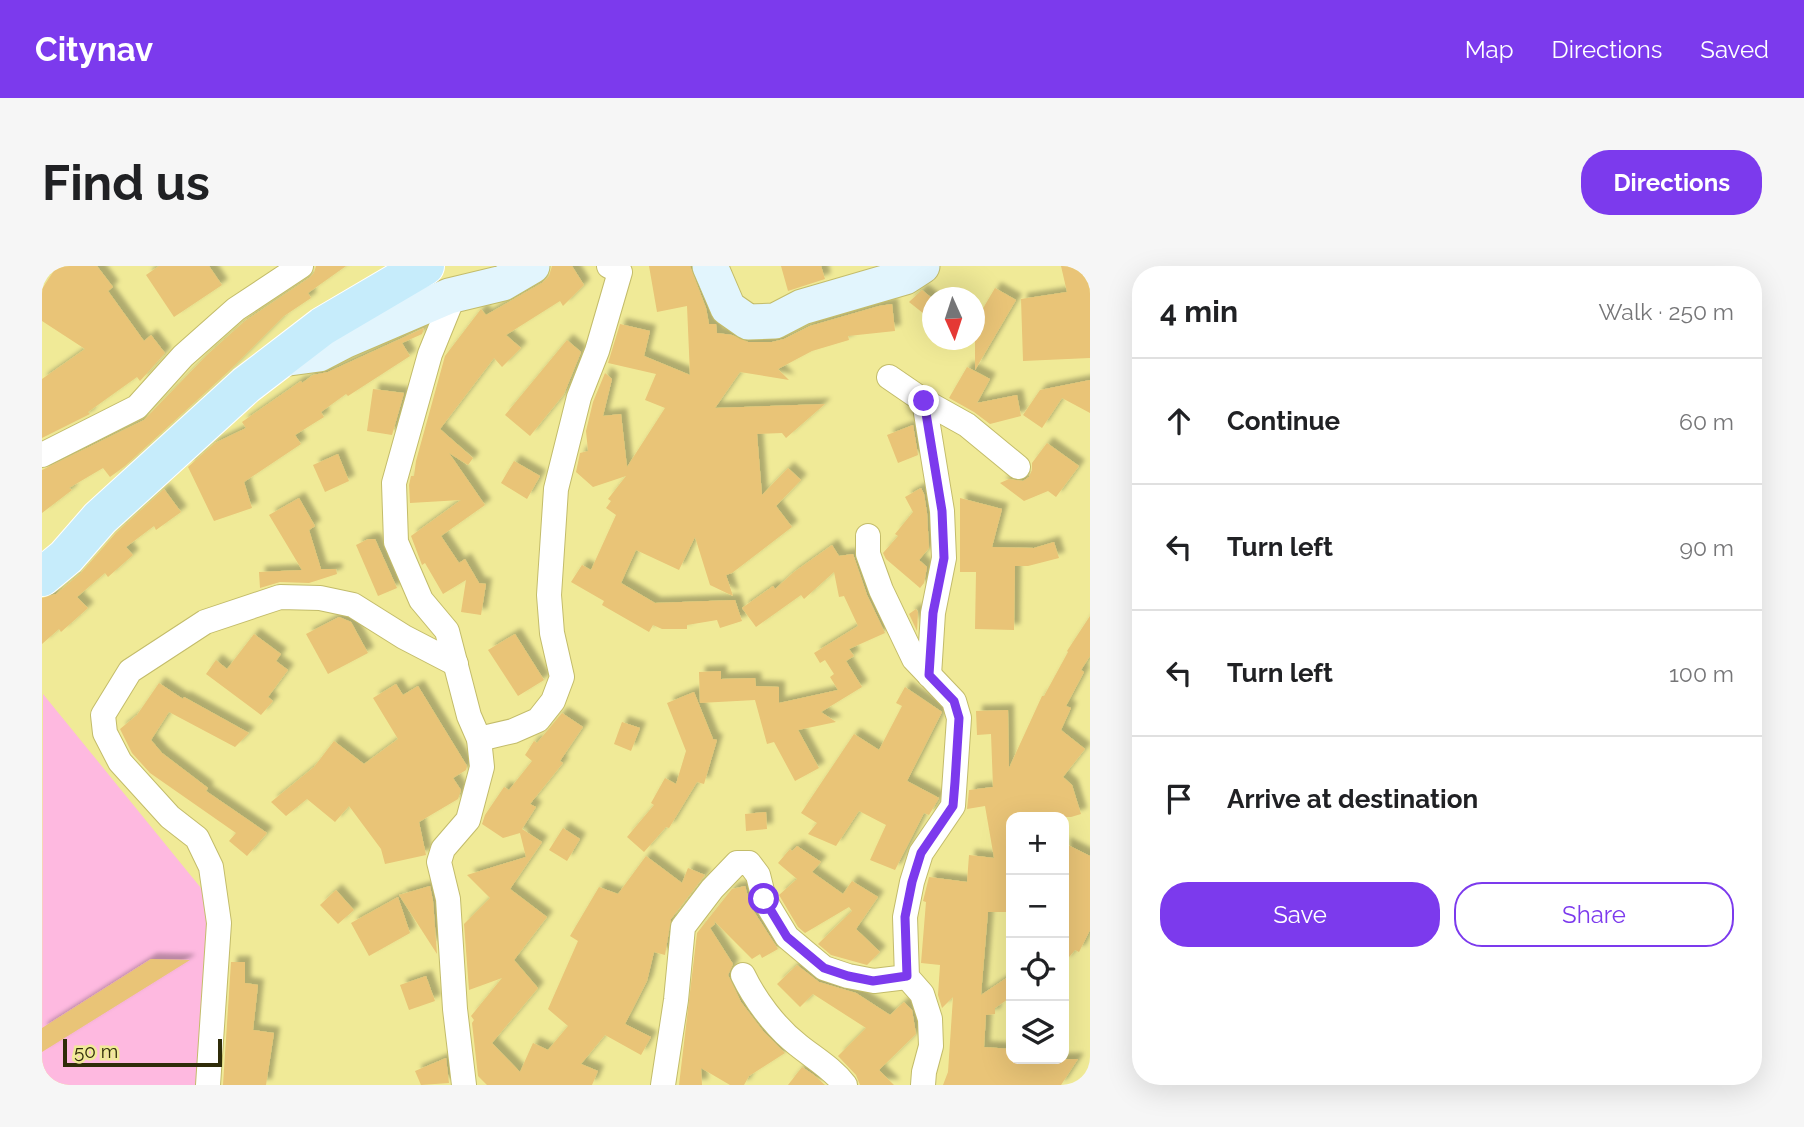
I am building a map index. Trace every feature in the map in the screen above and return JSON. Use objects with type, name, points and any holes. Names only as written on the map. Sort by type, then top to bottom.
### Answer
[{"type":"main road","points":[[42,578],[66,557],[100,518],[246,385],[323,326],[425,266]]},
{"type":"main road","points":[[282,359],[319,355],[344,341],[454,295],[503,283],[532,266]]},
{"type":"main road","points":[[710,266],[729,308],[748,322],[775,321],[802,307],[905,277],[922,266]]},
{"type":"street","points":[[42,455],[136,407],[183,356],[236,309],[301,266]]},
{"type":"street","points":[[480,740],[513,731],[538,720],[553,701],[562,677],[552,633],[549,595],[556,489],[579,397],[597,351],[620,272],[609,266]]},
{"type":"street","points":[[454,295],[430,354],[394,483],[396,542],[421,600],[447,632],[469,716],[480,740],[482,768],[468,820],[443,849],[439,862],[448,899],[464,1085]]},
{"type":"street","points":[[889,377],[924,401],[968,425],[1018,467]]},
{"type":"street","points":[[924,401],[942,511],[944,558],[933,613],[929,675]]},
{"type":"street","points":[[869,536],[868,554],[881,590],[914,659],[954,701],[959,718],[953,806],[921,853],[905,917],[907,976],[922,994],[930,1019],[931,1046],[923,1085]]},
{"type":"street","points":[[208,1085],[219,923],[211,867],[197,838],[170,817],[120,762],[105,733],[103,715],[130,671],[205,622],[280,597],[320,598],[354,605],[404,637],[456,664]]},
{"type":"street","points":[[663,1085],[676,1000],[683,927],[712,889],[737,863],[749,863],[758,875],[764,899],[787,937],[824,968],[873,981],[907,976]]},
{"type":"street","points":[[743,975],[772,1019],[795,1043],[836,1074],[845,1085]]},
{"type":"shaded area","points":[[43,694],[205,893],[212,979],[201,1085],[42,1085]]},
{"type":"building","points":[[57,266],[97,266],[113,287],[108,291],[144,341],[151,335],[165,353],[140,381],[137,377],[88,412],[90,414],[42,438],[42,379],[85,349],[42,321],[42,289]]},
{"type":"building","points":[[159,266],[209,266],[222,285],[174,317],[146,275]]},
{"type":"building","points":[[316,266],[346,266],[308,293],[311,298],[284,316],[231,369],[125,466],[110,477],[103,468],[69,488],[72,490],[42,513],[42,470],[144,420],[207,355],[245,321],[309,278]]},
{"type":"building","points":[[552,266],[572,266],[584,285],[563,306],[560,301],[506,335],[521,348],[502,367],[494,358],[440,429],[473,458],[468,465],[449,453],[485,505],[441,536],[459,563],[465,559],[479,583],[486,584],[481,615],[461,612],[466,580],[443,594],[425,563],[422,565],[411,536],[461,500],[410,503],[411,476],[414,476],[445,356],[481,309],[486,315],[542,283],[549,276]]},
{"type":"building","points":[[649,266],[690,266],[706,308],[709,324],[716,324],[717,333],[732,335],[748,342],[784,339],[810,326],[892,304],[895,331],[848,336],[849,340],[812,351],[778,369],[789,380],[740,372],[715,408],[825,404],[786,438],[782,433],[757,434],[762,495],[788,468],[801,480],[776,506],[792,527],[726,575],[733,596],[710,585],[695,537],[679,570],[636,550],[621,583],[655,603],[735,600],[742,621],[720,628],[717,620],[687,625],[687,629],[662,629],[653,625],[649,632],[602,605],[604,601],[571,582],[582,565],[591,570],[616,515],[606,508],[611,501],[608,499],[626,476],[593,487],[576,472],[580,453],[588,451],[586,431],[593,402],[605,373],[612,379],[603,416],[621,414],[627,467],[665,408],[645,400],[656,374],[608,363],[620,324],[650,331],[644,356],[690,375],[687,306],[657,312]]},
{"type":"building","points":[[781,266],[821,266],[825,279],[788,291]]},
{"type":"building","points":[[1061,266],[1088,266],[1090,358],[1023,361],[1021,299],[1067,292]]},
{"type":"building","points":[[995,288],[1016,300],[975,370],[975,350],[985,350],[985,305]]},
{"type":"building","points":[[922,290],[922,312],[909,302]]},
{"type":"building","points":[[424,328],[422,334],[402,343],[410,356],[321,412],[324,417],[295,435],[301,444],[244,482],[252,508],[214,521],[188,467],[215,443],[246,428],[242,422],[301,381],[302,383],[313,375],[328,372]]},
{"type":"building","points":[[567,340],[581,352],[564,394],[530,436],[505,415]]},
{"type":"building","points":[[967,367],[990,379],[977,403],[1017,395],[1021,416],[990,424],[949,398]]},
{"type":"building","points":[[1090,380],[1090,413],[1062,398],[1042,428],[1023,415],[1040,390]]},
{"type":"building","points":[[373,389],[404,393],[392,435],[367,431]]},
{"type":"building","points":[[913,425],[918,455],[898,463],[887,435]]},
{"type":"building","points":[[1047,443],[1079,466],[1056,497],[1048,491],[1024,501],[1000,483],[1009,479],[1023,481],[1029,477],[1032,463]]},
{"type":"building","points":[[338,454],[349,481],[325,492],[313,465]]},
{"type":"building","points":[[514,461],[540,476],[527,499],[501,483]]},
{"type":"building","points":[[921,488],[927,513],[929,548],[919,560],[927,567],[924,583],[920,588],[886,559],[883,553],[913,512],[905,497]]},
{"type":"building","points":[[164,489],[181,512],[156,530],[154,526],[126,547],[133,555],[108,577],[105,573],[77,597],[88,608],[61,632],[59,629],[42,644],[42,598],[56,594],[80,574],[116,533]]},
{"type":"building","points":[[299,498],[315,526],[309,530],[321,569],[336,569],[337,574],[309,583],[280,582],[260,588],[259,572],[302,570],[269,515]]},
{"type":"building","points":[[960,498],[1002,509],[992,547],[1034,548],[1054,542],[1059,558],[1028,566],[1015,566],[1014,630],[975,629],[976,572],[960,572]]},
{"type":"building","points":[[368,539],[375,539],[397,588],[378,596],[356,545]]},
{"type":"building","points":[[832,545],[839,556],[853,554],[867,595],[885,633],[849,649],[854,656],[846,661],[862,687],[821,712],[836,722],[798,730],[819,768],[795,781],[774,742],[767,744],[755,700],[700,703],[699,672],[721,671],[721,679],[755,678],[756,686],[779,687],[779,703],[838,690],[830,677],[834,674],[825,660],[820,663],[814,653],[858,626],[844,596],[839,597],[834,572],[804,599],[801,595],[756,627],[742,608],[773,586],[775,589]]},
{"type":"building","points":[[916,609],[918,612],[917,631],[909,614]]},
{"type":"building","points":[[1090,616],[1090,656],[1066,706],[1071,708],[1061,730],[1085,749],[1063,777],[1072,785],[1081,814],[1069,817],[1069,812],[1006,812],[1006,912],[988,912],[981,995],[1006,978],[1006,1000],[995,1008],[995,1014],[986,1015],[984,1047],[1006,1049],[1006,1064],[1069,1064],[1069,1059],[1078,1059],[1061,1085],[943,1085],[948,1072],[953,997],[942,1008],[938,995],[940,965],[921,963],[926,902],[923,901],[929,877],[967,882],[969,855],[994,858],[985,806],[967,809],[969,790],[993,787],[991,734],[977,735],[976,711],[1008,710],[1009,768],[1042,696]]},
{"type":"building","points":[[339,617],[351,622],[368,653],[328,674],[306,634]]},
{"type":"building","points":[[254,634],[281,654],[276,661],[288,670],[268,697],[273,701],[261,715],[206,674],[216,660],[227,669]]},
{"type":"building","points":[[515,634],[544,680],[518,696],[488,650]]},
{"type":"building","points":[[159,683],[183,699],[184,697],[249,733],[235,747],[169,712],[151,740],[162,753],[208,788],[206,791],[267,833],[247,856],[229,841],[236,833],[150,773],[132,753],[120,729],[137,715]]},
{"type":"building","points":[[396,684],[403,695],[418,686],[467,766],[466,770],[453,778],[461,790],[458,799],[419,822],[426,855],[385,864],[381,849],[349,806],[335,822],[307,799],[286,816],[271,802],[314,767],[334,741],[364,764],[398,739],[373,698]]},
{"type":"building","points":[[905,687],[942,712],[907,781],[939,798],[929,815],[924,813],[895,870],[870,860],[886,825],[859,811],[836,846],[808,834],[817,823],[801,813],[854,734],[879,750],[902,706],[896,703]]},
{"type":"building","points":[[694,692],[713,739],[717,740],[704,784],[697,782],[669,828],[666,827],[644,852],[627,837],[654,805],[651,803],[665,778],[676,784],[686,751],[667,703]]},
{"type":"building","points":[[562,713],[583,727],[560,761],[563,763],[530,804],[536,807],[522,829],[542,842],[510,889],[547,917],[514,960],[538,988],[492,1043],[520,1072],[533,1043],[548,1050],[568,1026],[548,1009],[578,941],[570,936],[599,887],[618,894],[646,856],[682,883],[688,868],[705,875],[671,919],[665,955],[654,952],[647,981],[625,1024],[651,1037],[641,1055],[605,1035],[581,1064],[598,1071],[592,1085],[487,1085],[478,1076],[472,1023],[474,1020],[471,1016],[502,978],[469,990],[464,924],[490,898],[467,875],[526,857],[520,833],[503,838],[482,824],[504,787],[509,790],[532,761],[525,755],[534,741],[537,743]]},
{"type":"building","points":[[622,722],[640,728],[631,751],[614,744]]},
{"type":"building","points":[[766,812],[767,829],[746,831],[745,814]]},
{"type":"building","points":[[563,828],[580,839],[567,861],[549,850]]},
{"type":"building","points":[[797,846],[821,862],[812,872],[843,894],[852,881],[878,897],[856,929],[880,952],[867,965],[831,955],[818,944],[852,911],[849,907],[805,933],[798,927],[779,895],[797,879],[778,863],[790,849],[792,851]]},
{"type":"building","points":[[1069,846],[1090,856],[1090,930],[1079,952],[1075,950],[1069,957]]},
{"type":"building","points":[[430,886],[433,901],[437,954],[399,895]]},
{"type":"building","points":[[745,886],[751,907],[778,949],[762,958],[760,954],[752,959],[714,921],[715,924],[710,928],[733,964],[728,975],[741,1002],[763,1031],[785,1053],[749,1076],[744,1085],[730,1085],[701,1068],[702,1085],[679,1085],[697,933],[732,889]]},
{"type":"building","points":[[336,890],[354,910],[338,924],[320,905]]},
{"type":"building","points":[[398,897],[410,933],[369,956],[351,923]]},
{"type":"building","points":[[151,959],[190,960],[42,1052],[42,1028]]},
{"type":"building","points":[[231,962],[245,962],[245,983],[258,985],[253,1030],[274,1033],[266,1085],[223,1085]]},
{"type":"building","points":[[797,965],[819,982],[856,993],[890,1015],[904,1002],[912,1010],[916,1034],[879,1070],[894,1085],[860,1085],[856,1075],[838,1056],[866,1028],[813,994],[800,1007],[777,984]]},
{"type":"building","points":[[426,976],[435,1001],[409,1010],[400,985]]},
{"type":"building","points":[[446,1058],[449,1083],[421,1085],[415,1071]]},
{"type":"building","points":[[802,1067],[814,1075],[825,1085],[788,1085]]},
{"type":"route","points":[[764,899],[787,937],[824,968],[873,981],[907,976],[905,917],[912,882],[921,853],[953,806],[959,718],[954,701],[929,675],[933,613],[944,558],[942,511],[924,401]]}]
